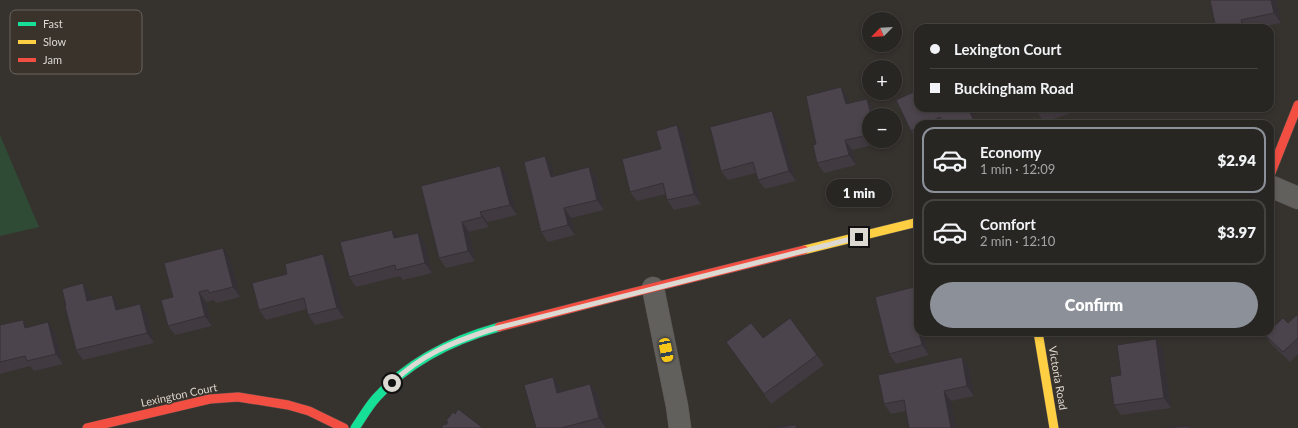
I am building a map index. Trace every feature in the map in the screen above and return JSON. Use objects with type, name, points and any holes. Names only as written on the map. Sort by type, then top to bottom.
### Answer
[{"type":"street","points":[[1274,165],[1298,105]]},
{"type":"street","points":[[1274,188],[1298,198]]},
{"type":"street","points":[[355,428],[376,398],[399,376],[426,356],[454,342],[493,329],[914,223]]},
{"type":"street","points":[[653,288],[677,406],[680,428]]},
{"type":"street","name":"Victoria Road","points":[[1039,336],[1054,428]]},
{"type":"street","name":"Lexington Court","points":[[87,428],[210,399],[238,398],[288,405],[309,411],[344,428]]},
{"type":"green space","points":[[0,135],[39,227],[0,236]]},
{"type":"building","points":[[1210,0],[1271,0],[1274,13],[1241,20],[1242,24],[1215,24]]},
{"type":"building","points":[[841,87],[846,104],[867,100],[869,108],[862,108],[862,136],[845,140],[849,155],[817,163],[813,145],[816,144],[806,96]]},
{"type":"building","points":[[914,92],[914,112],[970,112],[973,119],[941,120],[940,117],[934,120],[914,120],[914,130],[911,131],[902,112],[902,108],[900,108],[896,100],[902,100],[902,97]]},
{"type":"building","points":[[772,111],[789,171],[758,180],[753,162],[721,171],[710,127]]},
{"type":"building","points":[[677,125],[694,194],[667,200],[663,183],[630,192],[622,159],[661,149],[656,131]]},
{"type":"building","points":[[545,156],[551,177],[589,167],[597,200],[564,208],[568,225],[541,232],[524,162]]},
{"type":"building","points":[[500,166],[510,205],[480,212],[482,217],[462,222],[468,251],[439,258],[421,186]]},
{"type":"building","points":[[392,230],[394,238],[418,233],[425,263],[396,270],[395,265],[349,277],[340,242]]},
{"type":"building","points":[[223,248],[233,287],[209,293],[208,290],[199,292],[205,316],[168,326],[161,300],[173,297],[164,263]]},
{"type":"building","points":[[323,254],[337,308],[308,315],[304,298],[259,310],[252,283],[287,274],[285,264]]},
{"type":"building","points":[[83,283],[87,301],[112,295],[116,310],[140,304],[147,333],[76,350],[62,289]]},
{"type":"building","points":[[914,287],[914,336],[920,336],[922,345],[889,354],[875,297]]},
{"type":"building","points":[[1298,314],[1298,338],[1283,352],[1266,336],[1274,336],[1274,326],[1283,318],[1288,323]]},
{"type":"building","points":[[790,318],[817,355],[764,394],[726,342],[751,323],[763,338]]},
{"type":"building","points":[[23,320],[25,328],[48,322],[56,354],[27,361],[25,356],[0,362],[0,325]]},
{"type":"building","points":[[1156,339],[1164,398],[1114,405],[1110,377],[1121,375],[1117,345]]},
{"type":"building","points":[[962,357],[967,386],[944,391],[951,428],[909,428],[904,400],[884,404],[878,375]]},
{"type":"building","points":[[553,377],[557,393],[590,384],[599,418],[561,428],[536,428],[524,385]]},
{"type":"building","points":[[458,409],[483,428],[441,428],[444,424],[446,425],[448,422],[446,421],[453,412],[455,414]]},
{"type":"building","points":[[796,425],[796,428],[771,428]]},
{"type":"building","points":[[1189,426],[1189,428],[1163,428]]},
{"type":"traffic: fast","points":[[355,428],[376,398],[403,373],[417,363],[448,345],[499,327]]},
{"type":"traffic: slow","points":[[804,250],[914,223]]},
{"type":"traffic: slow","points":[[1039,336],[1054,428]]},
{"type":"traffic: jam","points":[[1274,165],[1298,105]]},
{"type":"traffic: jam","points":[[499,327],[804,250]]},
{"type":"traffic: jam","points":[[87,428],[210,399],[238,397],[288,405],[309,411],[344,428]]},
{"type":"route","points":[[392,383],[426,356],[454,342],[493,329],[859,237]]}]
